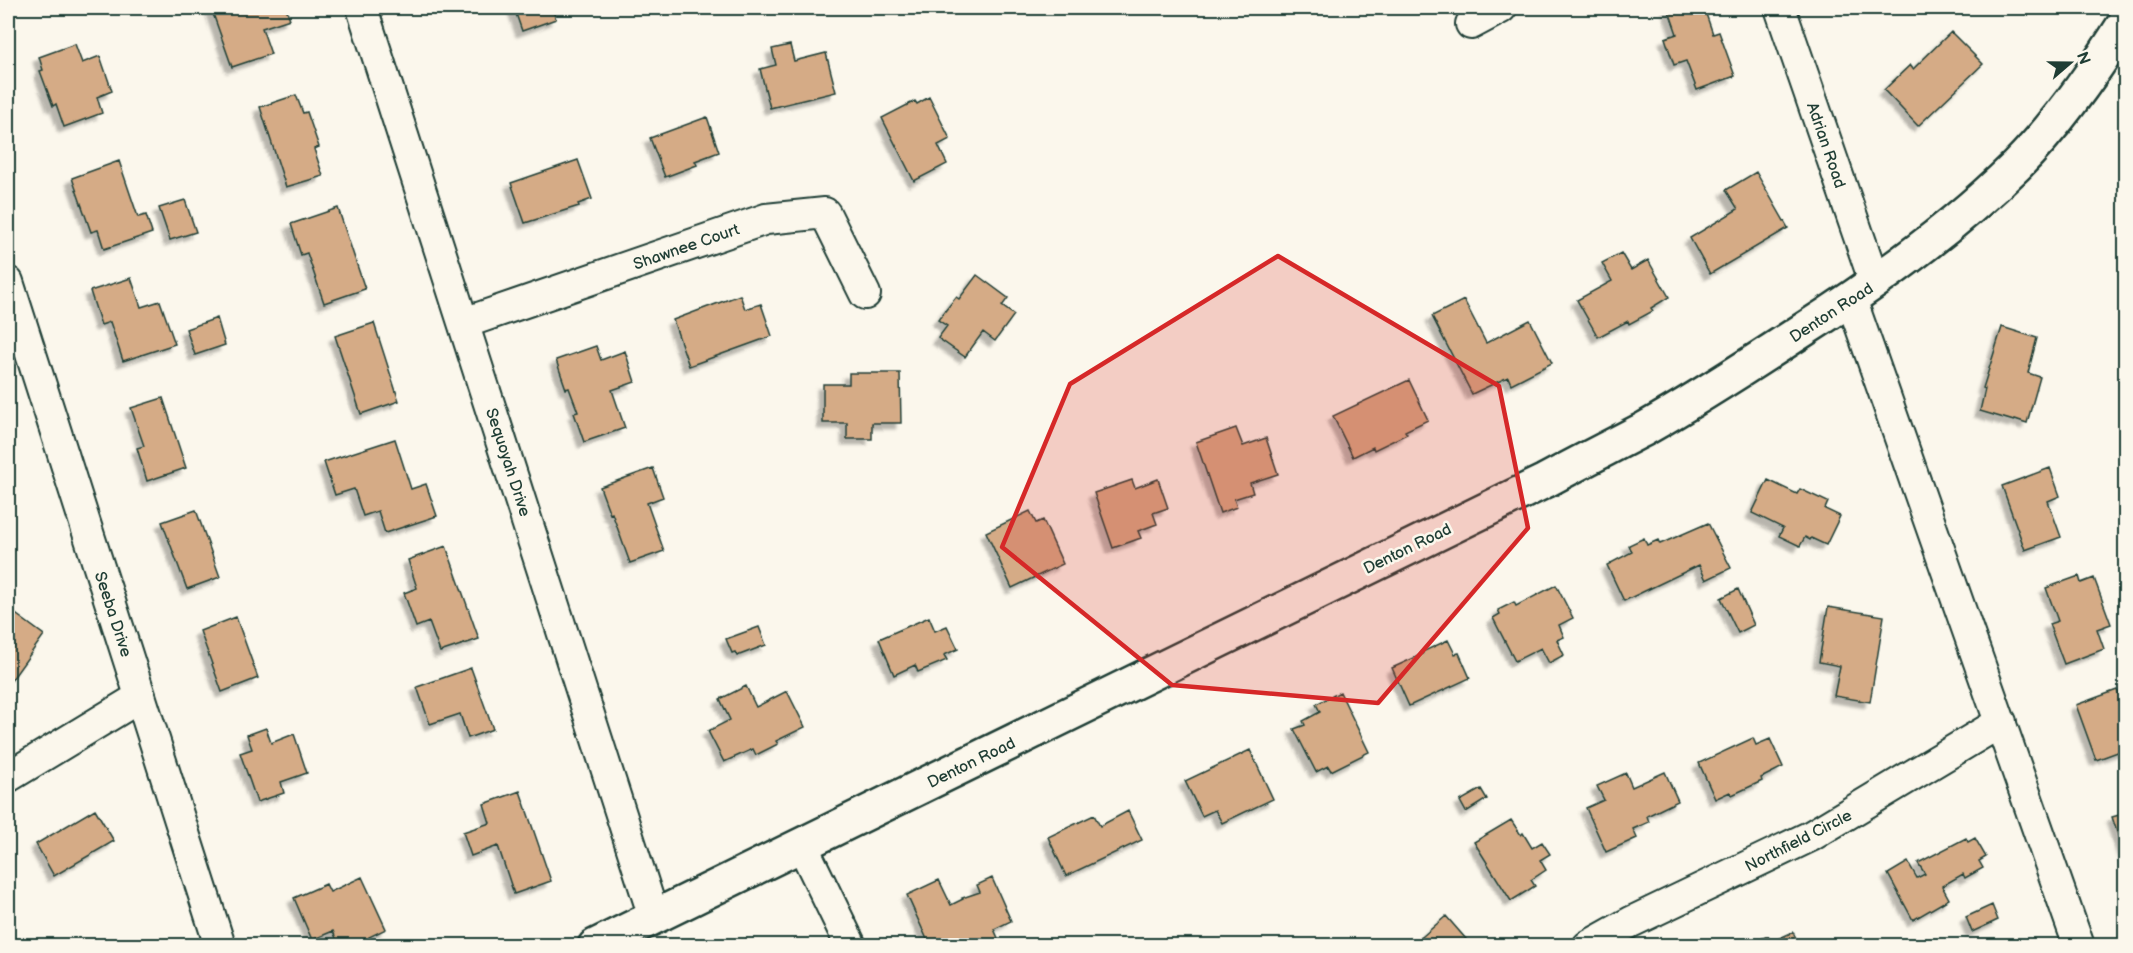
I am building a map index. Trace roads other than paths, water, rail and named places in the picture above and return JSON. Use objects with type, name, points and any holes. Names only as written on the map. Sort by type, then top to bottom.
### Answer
[{"type":"street","name":"Sequoyah Drive","points":[[362,8],[654,917]]},
{"type":"street","points":[[1471,24],[1501,8]]},
{"type":"street","name":"Adrian Road","points":[[1780,8],[1863,291]]},
{"type":"street","name":"Denton Road","points":[[595,945],[1545,481],[1646,428],[1718,386],[1863,291],[1930,242],[2017,165],[2060,115],[2091,74],[2126,21]]},
{"type":"street","name":"Shawnee Court","points":[[464,323],[766,219],[825,213],[865,294]]},
{"type":"street","name":"Seeba Drive","points":[[8,282],[220,945]]},
{"type":"street","points":[[1863,291],[2001,722],[2079,945]]},
{"type":"street","points":[[8,777],[141,697]]},
{"type":"street","name":"Northfield Circle","points":[[1588,945],[1811,836],[2001,722]]},
{"type":"street","points":[[802,845],[851,945]]}]
